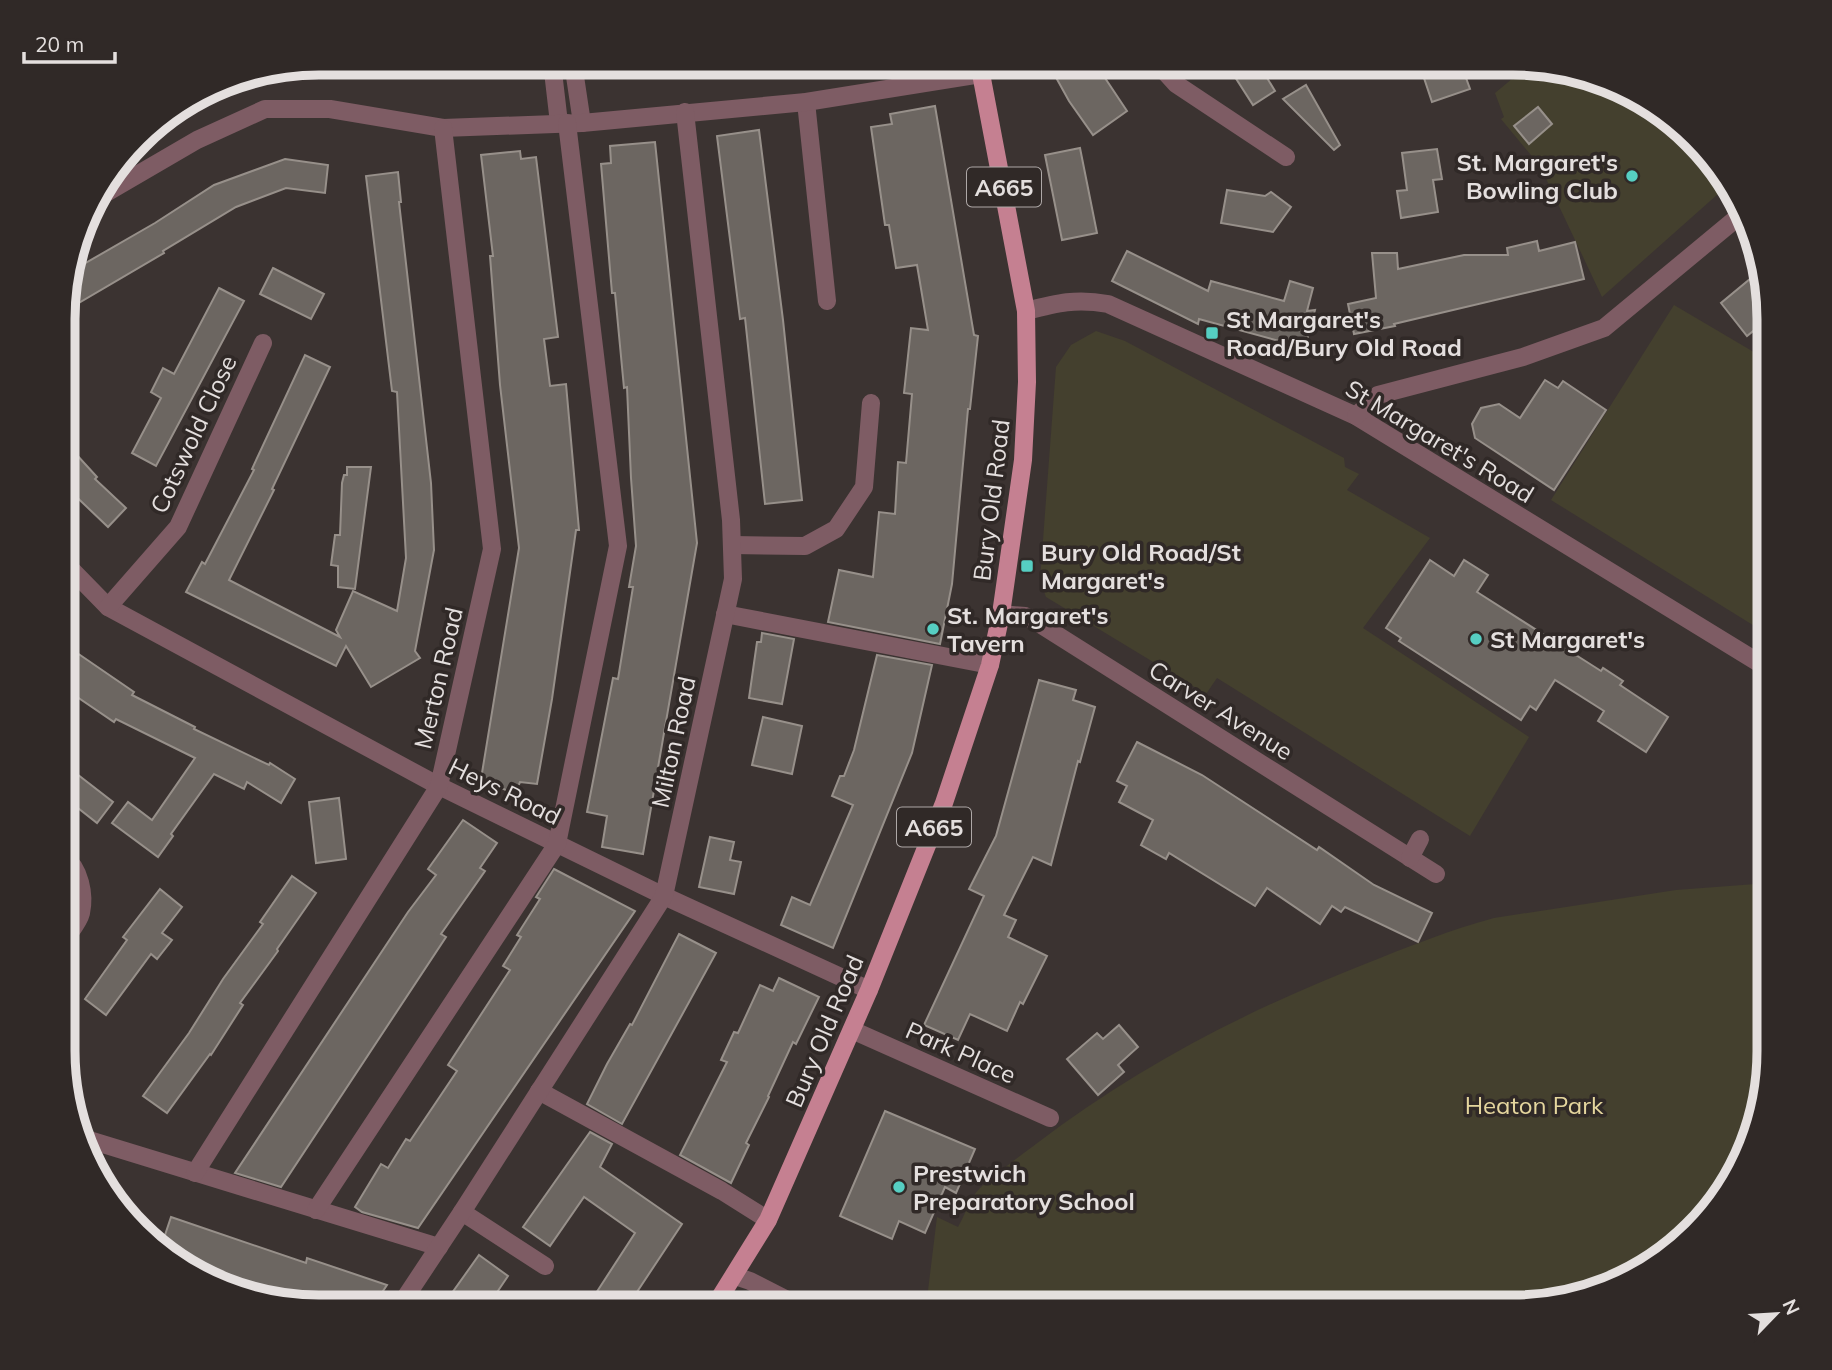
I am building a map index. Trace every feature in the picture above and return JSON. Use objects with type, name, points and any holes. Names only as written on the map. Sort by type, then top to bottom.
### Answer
[{"type":"main road","name":"Bury Old Road","points":[[722,1294],[768,1220],[869,990],[944,803],[990,666],[1002,614],[1023,460],[1027,382],[1026,311],[981,76]]},
{"type":"street","points":[[316,1210],[557,844],[618,545],[569,123],[555,75]]},
{"type":"street","points":[[569,123],[572,75]]},
{"type":"street","points":[[113,189],[197,140],[265,109],[330,109],[443,128],[569,123],[806,102],[946,76]]},
{"type":"street","points":[[1168,76],[1176,84],[1286,157]]},
{"type":"street","points":[[806,102],[827,301]]},
{"type":"street","name":"Milton Road","points":[[408,1294],[664,897],[733,579],[731,520],[685,112]]},
{"type":"street","name":"Merton Road","points":[[195,1173],[439,786],[492,549],[443,128]]},
{"type":"street","points":[[1356,416],[1378,395],[1523,357],[1604,328],[1735,219]]},
{"type":"street","name":"St Margaret's Road","points":[[1026,311],[1065,301],[1088,300],[1108,304],[1356,416],[1756,661]]},
{"type":"street","name":"Cotswold Close","points":[[108,607],[178,527],[263,343]]},
{"type":"street","points":[[732,545],[805,546],[836,529],[864,487],[871,403]]},
{"type":"street","name":"Heys Road","points":[[75,573],[108,607],[439,786],[664,897],[869,990]]},
{"type":"street","points":[[725,614],[990,666]]},
{"type":"street","name":"Carver Avenue","points":[[1002,614],[1025,616],[1035,621],[1436,874]]},
{"type":"street","points":[[1410,858],[1420,839]]},
{"type":"street","points":[[76,873],[81,883],[81,915],[76,923]]},
{"type":"street","name":"Park Place","points":[[852,1030],[1050,1118]]},
{"type":"street","points":[[539,1091],[722,1191],[768,1220]]},
{"type":"street","points":[[93,1141],[439,1247]]},
{"type":"street","points":[[462,1212],[545,1266]]},
{"type":"street","points":[[735,1276],[776,1294]]},
{"type":"green space","name":"St. Margaret's Bowling Club","points":[[1516,76],[1529,76],[1560,80],[1606,94],[1635,108],[1661,126],[1685,147],[1721,192],[1602,297],[1540,166],[1501,119],[1504,117],[1495,93]]},
{"type":"green space","points":[[1674,305],[1756,353],[1756,627],[1551,500]]},
{"type":"green space","points":[[1096,331],[1125,341],[1344,458],[1345,467],[1359,474],[1347,490],[1430,538],[1363,628],[1529,737],[1470,836],[1217,678],[1206,694],[1046,597],[1040,580],[1056,367],[1071,345]]},
{"type":"green space","name":"Heaton Park","points":[[1756,884],[1756,1067],[1752,1098],[1732,1159],[1716,1186],[1674,1234],[1621,1270],[1576,1286],[1545,1293],[1513,1295],[928,1295],[937,1217],[958,1227],[973,1198],[995,1175],[1075,1116],[1194,1042],[1321,982],[1445,933],[1494,918],[1676,890]]},
{"type":"building","points":[[1055,76],[1103,76],[1127,111],[1093,135]]},
{"type":"building","points":[[1234,76],[1266,76],[1275,91],[1253,105]]},
{"type":"building","points":[[1423,76],[1465,76],[1470,89],[1432,102]]},
{"type":"building","points":[[1306,85],[1340,145],[1334,150],[1283,99]]},
{"type":"building","points":[[935,106],[974,335],[978,336],[968,409],[952,584],[940,644],[828,622],[839,570],[873,577],[879,512],[895,514],[898,462],[906,463],[912,394],[904,393],[911,328],[928,330],[917,265],[896,268],[889,225],[885,225],[871,127],[892,124],[890,114]]},
{"type":"building","points":[[1538,107],[1552,124],[1529,144],[1514,126]]},
{"type":"building","points":[[759,130],[802,500],[765,504],[745,318],[740,319],[717,136]]},
{"type":"building","points":[[655,142],[697,543],[643,854],[602,847],[607,816],[587,812],[613,678],[618,679],[633,587],[629,587],[636,546],[627,387],[624,388],[615,293],[612,293],[601,164],[611,163],[610,146]]},
{"type":"building","points":[[1080,148],[1097,233],[1062,240],[1045,155]]},
{"type":"building","points":[[1437,149],[1442,179],[1433,180],[1438,212],[1401,218],[1397,191],[1407,190],[1402,153]]},
{"type":"building","points":[[520,151],[521,159],[536,157],[558,337],[544,339],[550,386],[566,384],[579,530],[576,530],[537,784],[520,782],[515,794],[481,779],[519,548],[500,385],[490,256],[493,256],[481,155]]},
{"type":"building","points":[[285,159],[328,165],[325,193],[286,188],[236,207],[76,305],[82,265],[214,185]]},
{"type":"building","points":[[398,172],[399,202],[431,483],[434,550],[415,651],[420,658],[371,687],[346,646],[336,666],[186,592],[202,562],[205,564],[254,470],[252,469],[305,355],[330,367],[229,580],[340,637],[336,630],[353,591],[397,611],[406,558],[397,392],[392,391],[366,176]]},
{"type":"building","points":[[1227,190],[1265,196],[1271,192],[1291,207],[1273,232],[1221,223]]},
{"type":"building","points":[[1537,241],[1539,251],[1575,242],[1584,279],[1354,334],[1348,304],[1376,298],[1372,253],[1397,253],[1398,269],[1464,255],[1508,255],[1507,248]]},
{"type":"building","points":[[1127,251],[1208,291],[1211,281],[1284,301],[1290,281],[1313,288],[1307,311],[1315,310],[1305,348],[1199,319],[1198,324],[1112,281]]},
{"type":"building","points":[[273,268],[324,294],[311,319],[260,294]]},
{"type":"building","points":[[1750,279],[1755,287],[1756,329],[1747,336],[1721,303]]},
{"type":"building","points":[[219,288],[244,301],[156,466],[132,453],[161,398],[151,392],[163,368],[174,374]]},
{"type":"building","points":[[1545,380],[1558,388],[1563,381],[1606,410],[1554,490],[1475,438],[1472,424],[1481,408],[1499,404],[1520,418]]},
{"type":"building","points":[[75,453],[97,477],[95,479],[126,508],[108,527],[75,496]]},
{"type":"building","points":[[347,467],[371,467],[355,589],[338,587],[338,566],[331,565],[335,535],[340,535],[342,483],[344,475],[347,475]]},
{"type":"building","name":"St Margaret's","points":[[1430,560],[1454,576],[1464,560],[1488,575],[1477,592],[1601,671],[1603,668],[1623,681],[1620,685],[1668,717],[1646,752],[1598,721],[1604,711],[1555,680],[1536,710],[1530,706],[1521,720],[1399,641],[1401,638],[1386,628]]},
{"type":"building","points":[[762,633],[794,639],[782,704],[749,698],[757,642],[761,642]]},
{"type":"building","points":[[75,652],[134,692],[132,695],[195,727],[194,729],[269,765],[270,763],[295,779],[281,803],[247,782],[244,789],[214,774],[158,857],[112,823],[128,802],[152,820],[195,758],[116,719],[114,722],[76,696]]},
{"type":"building","points":[[877,655],[932,665],[912,753],[833,948],[781,925],[792,897],[810,905],[853,805],[832,796],[840,776],[844,776],[854,750]]},
{"type":"building","points":[[1039,680],[1076,690],[1073,700],[1095,707],[1051,865],[1033,857],[1004,915],[1016,920],[1008,937],[1047,956],[1023,1004],[1020,1002],[1007,1031],[970,1014],[958,1040],[924,1025],[984,896],[969,889],[996,836]]},
{"type":"building","points":[[763,717],[802,726],[792,774],[752,765]]},
{"type":"building","points":[[1137,742],[1202,775],[1317,850],[1319,847],[1374,885],[1432,913],[1418,942],[1345,907],[1341,912],[1332,906],[1320,924],[1267,888],[1255,906],[1169,853],[1166,859],[1141,845],[1153,820],[1119,802],[1127,786],[1117,781]]},
{"type":"building","points":[[76,773],[113,802],[97,823],[76,806]]},
{"type":"building","points":[[339,798],[346,859],[316,863],[309,802]]},
{"type":"building","points":[[463,820],[497,843],[480,868],[485,871],[441,934],[446,937],[281,1187],[235,1173],[408,912],[436,875],[428,869]]},
{"type":"building","points":[[710,837],[734,842],[730,860],[741,862],[734,894],[699,887]]},
{"type":"building","points":[[554,869],[635,911],[418,1228],[362,1212],[355,1207],[381,1164],[388,1168],[406,1139],[410,1141],[457,1071],[448,1065],[510,970],[503,966],[521,937],[517,935],[540,899],[536,897]]},
{"type":"building","points":[[292,876],[316,893],[240,1003],[243,1005],[211,1055],[167,1113],[143,1096],[263,924],[260,922]]},
{"type":"building","points":[[160,889],[182,907],[162,933],[172,940],[157,959],[151,954],[106,1015],[85,999],[127,940],[123,937]]},
{"type":"building","points":[[679,934],[716,953],[622,1124],[587,1104]]},
{"type":"building","points":[[779,978],[819,997],[796,1044],[793,1042],[746,1143],[749,1145],[731,1183],[680,1155],[727,1062],[721,1060],[734,1032],[738,1033],[760,985],[773,991]]},
{"type":"building","points":[[1119,1025],[1138,1047],[1118,1065],[1124,1072],[1098,1095],[1067,1059],[1097,1033],[1103,1039]]},
{"type":"building","points":[[885,1111],[975,1149],[956,1193],[945,1187],[925,1233],[899,1221],[892,1239],[840,1216]]},
{"type":"building","points":[[590,1132],[612,1144],[600,1167],[682,1224],[635,1294],[595,1294],[635,1233],[584,1197],[550,1246],[523,1227]]},
{"type":"building","points":[[171,1217],[306,1263],[307,1258],[387,1285],[381,1294],[303,1294],[272,1290],[226,1276],[197,1262],[164,1238]]},
{"type":"building","points":[[479,1255],[508,1276],[496,1294],[451,1294]]},
{"type":"place","name":"St. Margaret's Bowling Club","points":[[1632,176]]},
{"type":"place","name":"St Margaret's Road/Bury Old Road","points":[[1212,333]]},
{"type":"place","name":"Bury Old Road/St Margaret's","points":[[1027,566]]},
{"type":"place","name":"St. Margaret's Tavern","points":[[933,629]]},
{"type":"place","name":"St Margaret's","points":[[1476,639]]},
{"type":"place","name":"Prestwich Preparatory School","points":[[899,1187]]}]
